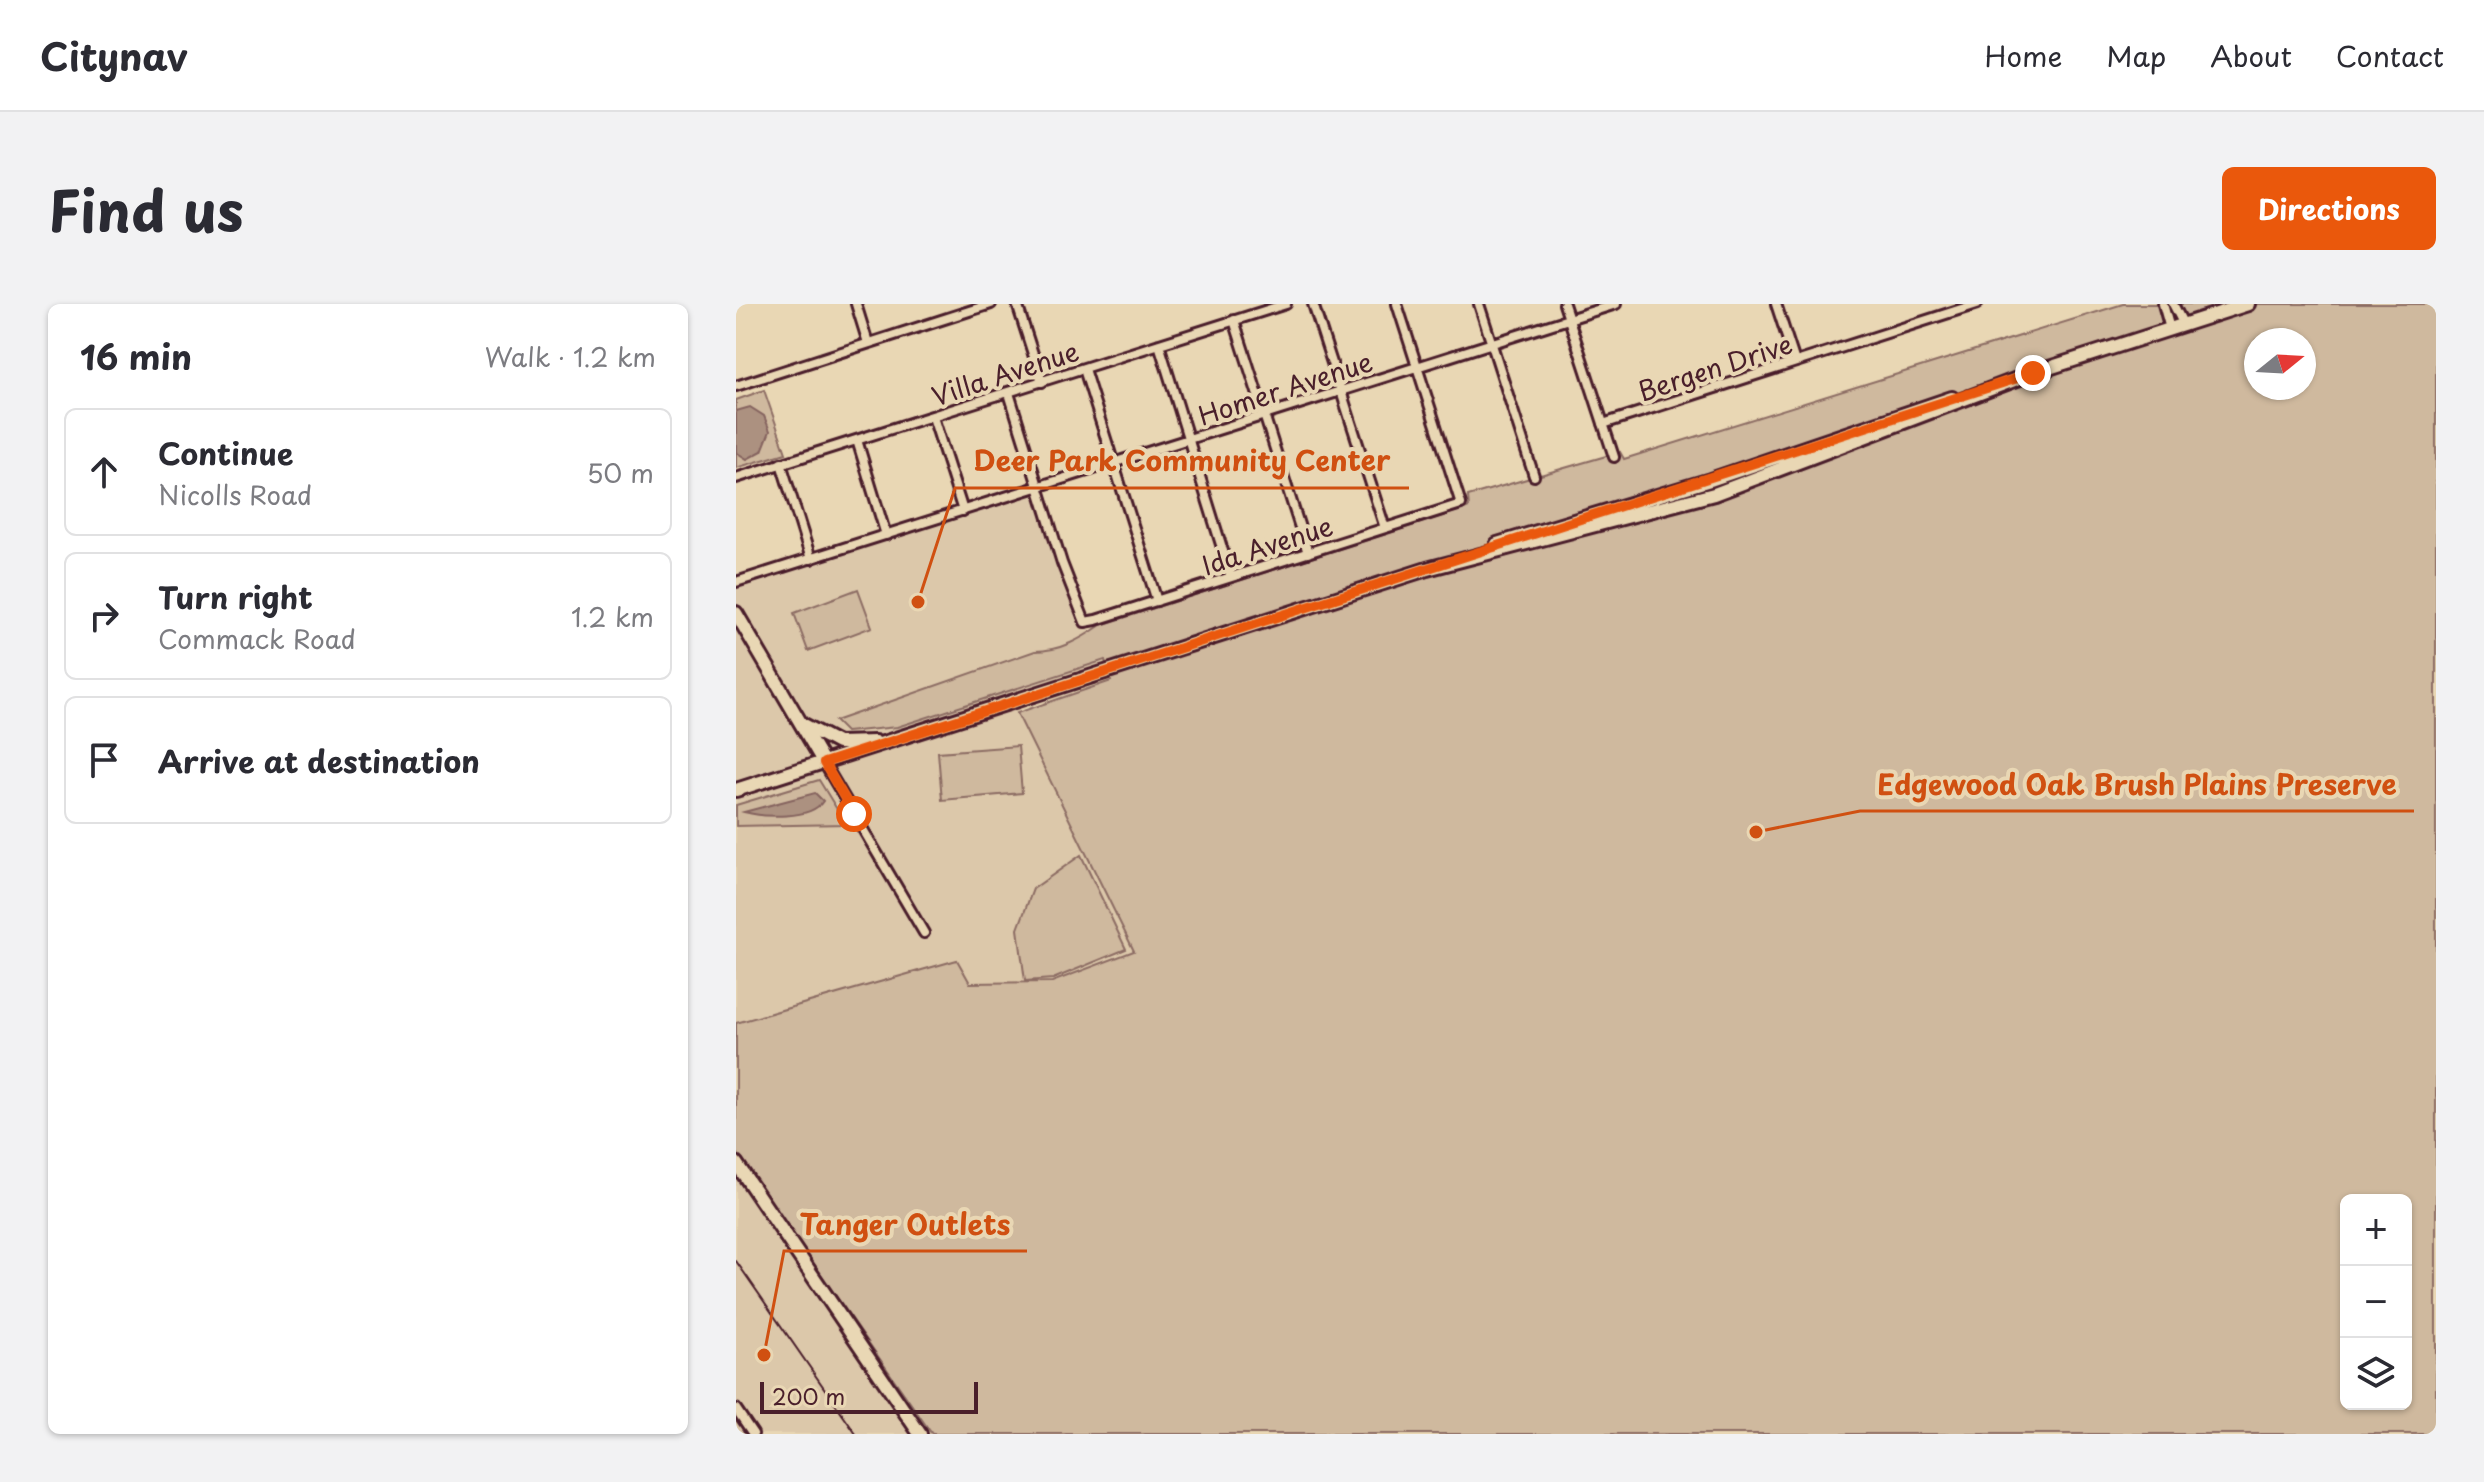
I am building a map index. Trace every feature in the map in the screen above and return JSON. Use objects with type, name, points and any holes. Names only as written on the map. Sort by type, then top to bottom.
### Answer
[{"type":"main road","points":[[736,790],[2248,304]]},
{"type":"main road","points":[[736,613],[824,763]]},
{"type":"main road","points":[[802,724],[838,743],[882,743]]},
{"type":"main road","points":[[736,1163],[920,1434]]},
{"type":"street","points":[[856,304],[868,343]]},
{"type":"street","points":[[736,386],[991,304]]},
{"type":"street","points":[[1017,304],[1042,382]]},
{"type":"street","name":"Villa Avenue","points":[[736,478],[1286,304]]},
{"type":"street","points":[[1313,304],[1385,528]]},
{"type":"street","points":[[1397,304],[1417,367]]},
{"type":"street","points":[[1479,304],[1534,476]]},
{"type":"street","points":[[1564,304],[1614,457]]},
{"type":"street","name":"Homer Avenue","points":[[736,582],[1616,304]]},
{"type":"street","points":[[1776,304],[1795,362]]},
{"type":"street","name":"Bergen Drive","points":[[1603,424],[1977,304]]},
{"type":"street","points":[[2163,304],[2170,329]]},
{"type":"street","points":[[2173,304],[2184,325]]},
{"type":"street","points":[[1234,320],[1308,553]]},
{"type":"street","points":[[1159,344],[1231,577]]},
{"type":"street","name":"Ida Avenue","points":[[1038,487],[1085,622],[1157,601],[1461,504],[1417,367]]},
{"type":"street","points":[[1084,369],[1157,601]]},
{"type":"street","points":[[1009,393],[1038,487]]},
{"type":"street","points":[[933,417],[963,511]]},
{"type":"street","points":[[857,440],[886,535]]},
{"type":"street","points":[[781,463],[811,559]]},
{"type":"street","points":[[824,763],[924,933]]},
{"type":"street","points":[[736,1409],[753,1434]]},
{"type":"shaded area","points":[[2123,304],[2436,304],[2436,1434],[932,1434],[736,1152],[736,1023],[957,960],[970,983],[1052,982],[1134,951],[1017,713],[1111,681],[1105,660],[897,727],[846,732],[835,721],[1035,651],[1062,646],[1101,625],[1461,510],[1469,507],[1468,496],[1620,452],[1624,459]]},
{"type":"shaded area","points":[[764,390],[786,453],[736,468],[736,400]]},
{"type":"shaded area","points":[[750,407],[764,416],[770,431],[762,451],[747,459],[736,452],[736,411]]},
{"type":"shaded area","points":[[1038,487],[1083,627],[1090,629],[1106,677],[1014,707],[1135,952],[1052,981],[970,983],[957,960],[736,1023],[736,582]]},
{"type":"shaded area","points":[[858,589],[872,627],[808,651],[794,613]]},
{"type":"shaded area","points":[[1018,746],[1022,793],[942,800],[938,752]]},
{"type":"shaded area","points":[[819,780],[846,824],[736,826],[736,805]]},
{"type":"shaded area","points":[[815,793],[823,801],[817,807],[798,814],[775,816],[744,812]]},
{"type":"shaded area","points":[[1081,855],[1126,949],[1053,979],[1025,981],[1018,929],[1033,889]]},
{"type":"shaded area","points":[[736,1154],[928,1434],[736,1434]]},
{"type":"railway","points":[[736,1261],[856,1434]]},
{"type":"place","name":"Deer Park Community Center","points":[[918,602]]},
{"type":"place","name":"Edgewood Oak Brush Plains Preserve","points":[[1756,832]]},
{"type":"place","name":"Tanger Outlets","points":[[764,1355]]},
{"type":"route","points":[[854,814],[824,763],[1137,659],[1427,569],[1471,552],[1710,480],[2033,373]]}]
